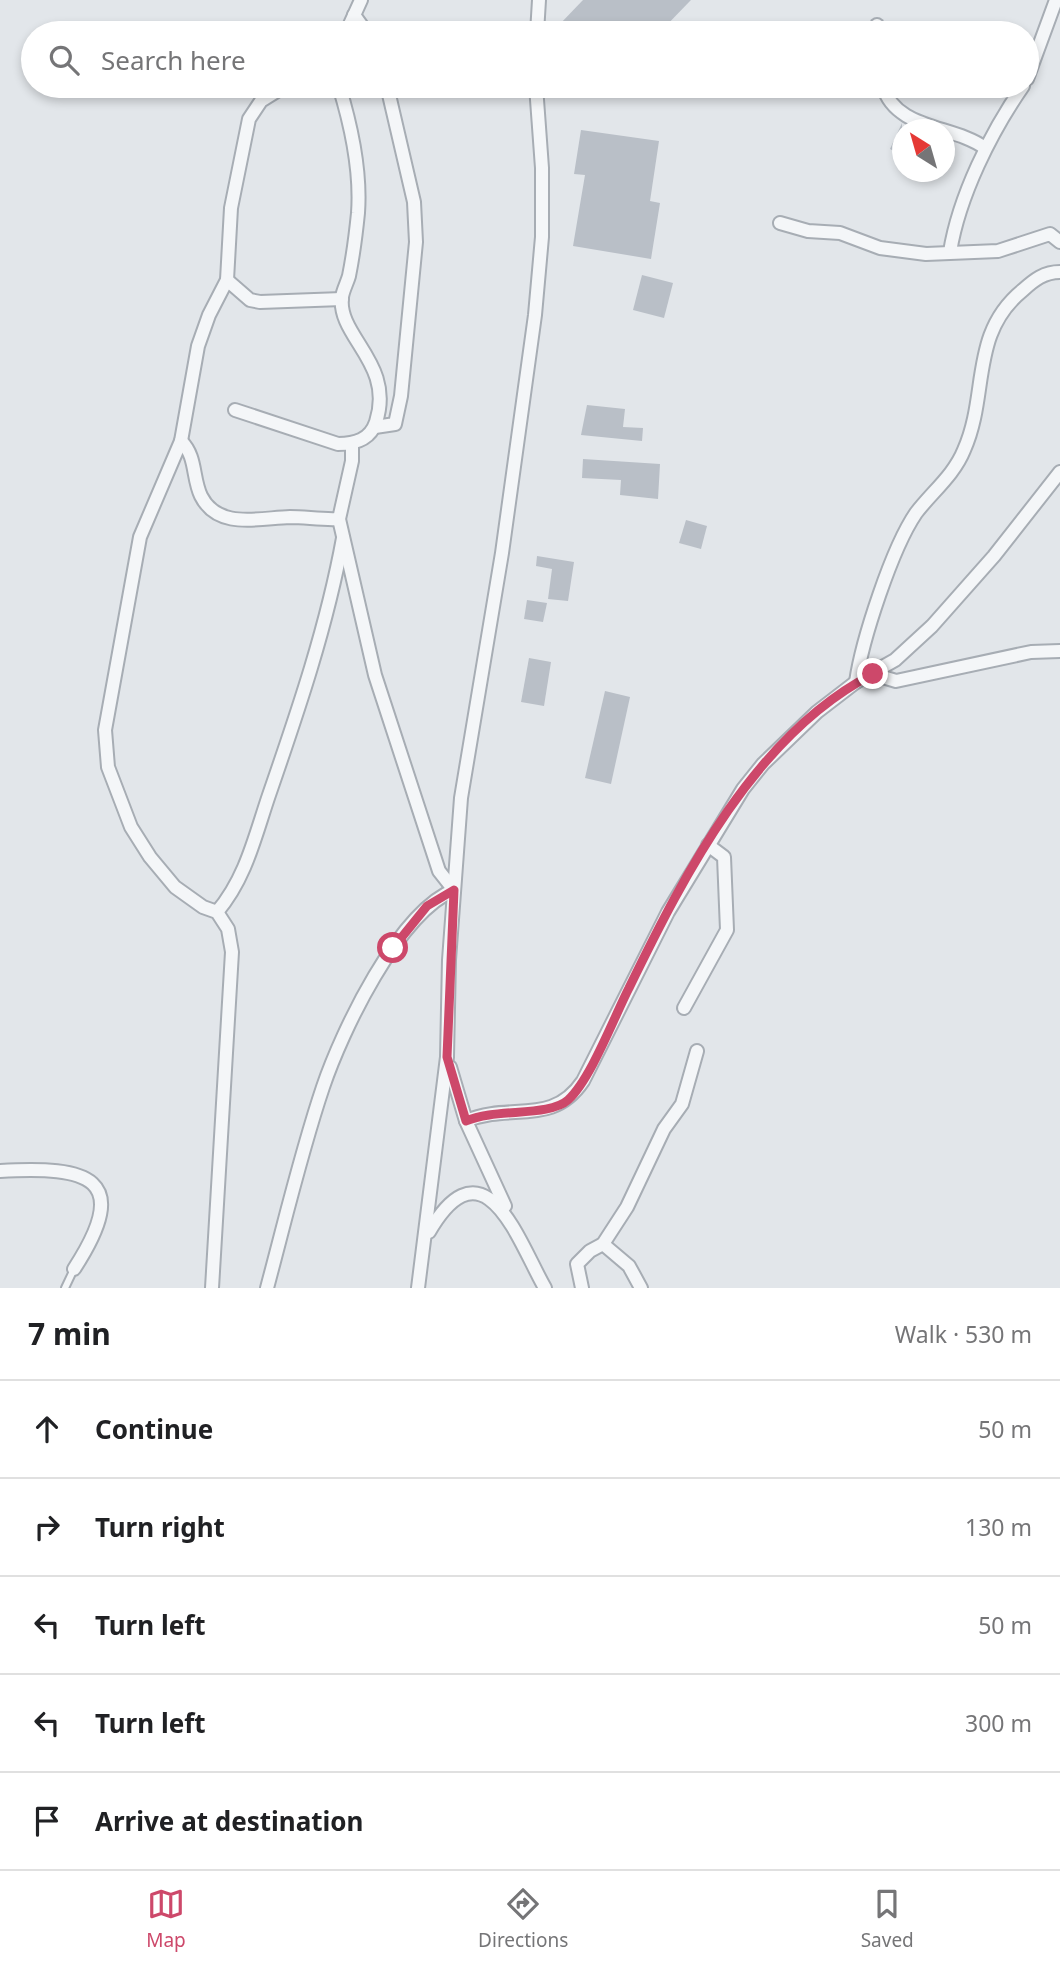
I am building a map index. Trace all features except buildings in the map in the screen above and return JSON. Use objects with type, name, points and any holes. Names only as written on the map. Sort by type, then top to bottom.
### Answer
[{"type":"street","points":[[351,21],[361,0]]},
{"type":"street","points":[[538,21],[539,0]]},
{"type":"street","points":[[1039,46],[1056,0]]},
{"type":"street","points":[[354,15],[358,21]]},
{"type":"street","points":[[212,1288],[232,953],[228,929],[217,912],[203,907],[175,887],[149,857],[131,827],[108,767],[105,730],[140,537],[181,441],[198,346],[209,314],[227,280],[231,208],[249,119],[266,98]]},
{"type":"street","points":[[235,410],[326,441],[352,444],[364,439],[374,427],[381,391],[371,363],[348,321],[342,299],[352,257],[358,186],[341,98]]},
{"type":"street","points":[[374,427],[395,424],[401,396],[415,271],[414,202],[390,98]]},
{"type":"street","points":[[418,1288],[447,1057],[461,798],[474,706],[504,541],[535,315],[542,237],[542,168],[537,98]]},
{"type":"street","points":[[888,98],[901,112],[930,126],[970,137],[985,148]]},
{"type":"street","points":[[950,252],[958,215],[985,148],[1001,116],[1014,98]]},
{"type":"street","points":[[780,223],[808,231],[841,233],[895,251],[926,254],[998,250],[1049,234],[1060,242]]},
{"type":"street","points":[[856,682],[860,652],[868,628],[907,529],[964,451],[995,320],[1008,303],[1035,279],[1060,272]]},
{"type":"street","points":[[227,280],[250,300],[260,302],[342,299]]},
{"type":"street","points":[[181,441],[192,457],[202,497],[217,514],[251,521],[293,517],[339,519]]},
{"type":"street","points":[[352,444],[352,461],[339,519],[375,675],[439,871],[454,890]]},
{"type":"street","points":[[466,1121],[498,1111],[552,1108],[569,1099],[583,1081],[668,912],[730,808],[763,764],[817,712],[856,682],[895,660],[932,626],[994,556],[1060,472]]},
{"type":"street","points":[[217,912],[237,885],[277,772],[327,619],[343,534]]},
{"type":"street","points":[[873,674],[896,681],[1031,652],[1060,652]]},
{"type":"street","points":[[684,1008],[727,930],[724,857],[708,845]]},
{"type":"street","points":[[267,1288],[331,1065],[368,991],[406,928],[427,906],[454,890]]},
{"type":"street","points":[[582,1288],[577,1264],[583,1256],[603,1244],[627,1208],[664,1129],[681,1104],[697,1051]]},
{"type":"street","points":[[447,1057],[466,1121],[545,1288]]},
{"type":"street","points":[[0,1171],[60,1170],[78,1173],[96,1187],[101,1199],[99,1222],[92,1241],[74,1269]]},
{"type":"street","points":[[426,1238],[441,1212],[450,1203],[465,1196],[479,1195],[495,1201],[512,1222]]},
{"type":"street","points":[[603,1244],[629,1266],[641,1288]]},
{"type":"lane","points":[[65,1288],[74,1269]]},
{"type":"route","points":[[393,948],[406,928],[427,906],[454,890],[447,1057],[466,1121],[498,1111],[552,1108],[562,1104],[583,1081],[668,912],[743,789],[789,736],[838,694],[873,674]]}]
